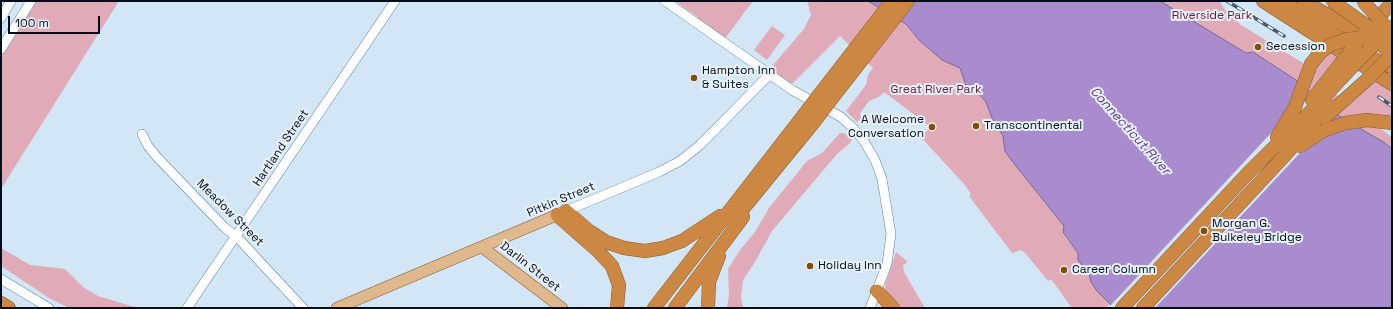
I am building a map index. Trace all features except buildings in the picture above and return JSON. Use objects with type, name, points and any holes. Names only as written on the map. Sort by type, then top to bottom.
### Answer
[{"type":"highway","points":[[859,54],[892,1]]},
{"type":"highway","points":[[662,308],[859,54],[908,1]]},
{"type":"highway","points":[[1263,1],[1392,84]]},
{"type":"highway","points":[[1282,1],[1392,72]]},
{"type":"highway","points":[[1304,1],[1356,32],[1392,45]]},
{"type":"highway","points":[[1332,1],[1392,45]]},
{"type":"highway","points":[[1143,308],[1299,140],[1336,91],[1357,68],[1392,35],[1363,1]]},
{"type":"highway","points":[[1357,68],[1365,33],[1392,3]]},
{"type":"highway","points":[[1122,308],[1269,152],[1336,91],[1392,26]]},
{"type":"highway","points":[[1269,152],[1294,110],[1310,64],[1323,50],[1337,42],[1359,38],[1378,43],[1392,53]]},
{"type":"highway","points":[[1357,68],[1392,53]]},
{"type":"highway","points":[[1368,56],[1392,67]]},
{"type":"highway","points":[[654,308],[731,208],[808,119]]},
{"type":"highway","points":[[675,308],[784,164],[808,119]]},
{"type":"highway","points":[[1287,153],[1319,133],[1338,125],[1360,120],[1387,122]]},
{"type":"highway","points":[[562,213],[606,242],[624,248],[645,250],[663,248],[686,239],[731,208]]},
{"type":"highway","points":[[562,213],[612,266],[619,287],[617,308]]},
{"type":"highway","points":[[708,308],[708,286],[715,264],[740,221]]},
{"type":"highway","points":[[646,308],[671,287]]},
{"type":"highway","points":[[877,291],[892,308]]},
{"type":"highway","points":[[1,303],[9,308]]},
{"type":"main road","name":"Pitkin Street","points":[[336,308],[562,213]]},
{"type":"main road","name":"Darlin Street","points":[[482,247],[562,308]]},
{"type":"street","points":[[1,18],[11,1]]},
{"type":"street","points":[[1,49],[31,1]]},
{"type":"street","name":"Hartland Street","points":[[187,308],[395,1]]},
{"type":"street","points":[[666,1],[769,75],[846,121],[862,138],[872,154],[883,185],[891,234],[888,258],[870,308]]},
{"type":"street","name":"Pitkin Street","points":[[562,213],[680,161],[700,145],[769,75]]},
{"type":"street","name":"Meadow Street","points":[[142,134],[148,146],[157,157],[225,228],[236,236],[303,308]]},
{"type":"street","points":[[1,279],[49,308]]},
{"type":"green space","points":[[35,1],[119,1],[1,189],[1,56]]},
{"type":"green space","points":[[675,1],[753,1],[724,40],[697,19],[698,17]]},
{"type":"green space","name":"Great River Park","points":[[807,1],[868,1],[906,24],[920,41],[942,60],[960,68],[970,89],[978,93],[986,102],[992,118],[1003,136],[1005,148],[1012,161],[1064,226],[1065,236],[1078,253],[1078,260],[1089,274],[1097,291],[1110,304],[1106,308],[1072,308],[1051,279],[1048,281],[1026,254],[1021,250],[1012,253],[969,196],[971,194],[964,184],[918,134],[924,133],[932,128],[884,92],[879,97],[869,101],[860,113],[861,117],[857,122],[846,111],[866,85],[868,75],[873,68],[840,36],[790,86],[767,72],[804,29],[811,15]]},
{"type":"green space","name":"Riverside Park","points":[[1160,1],[1219,1],[1226,11],[1241,25],[1303,63],[1311,71],[1330,50],[1339,56],[1320,80],[1346,103],[1374,80],[1392,90],[1392,120],[1365,117],[1392,137],[1392,149],[1385,143],[1339,116],[1296,80],[1253,52],[1246,53]]},
{"type":"green space","points":[[772,26],[785,35],[767,60],[754,50]]},
{"type":"green space","points":[[840,133],[844,133],[852,140],[837,154],[772,231],[743,280],[741,297],[743,308],[727,308],[729,295],[728,269],[740,250],[755,232],[769,208],[807,161],[822,153]]},
{"type":"green space","points":[[1,248],[30,265],[65,269],[83,287],[98,296],[131,306],[144,308],[69,308],[49,298],[1,266]]},
{"type":"green space","points":[[896,252],[907,261],[906,264],[903,265],[904,272],[925,308],[897,308],[886,293],[885,285]]},
{"type":"water","name":"Connecticut River","points":[[868,1],[1160,1],[1246,53],[1253,52],[1296,80],[1339,116],[1385,143],[1392,149],[1392,308],[1114,308],[1097,291],[1091,282],[1089,274],[1078,260],[1078,253],[1063,232],[1064,226],[1005,151],[1003,136],[992,118],[986,102],[980,95],[966,85],[960,68],[942,60],[920,41],[906,24]]},
{"type":"pier","name":"Morgan G. Bulkeley Bridge","points":[[1311,90],[1338,112],[1328,123],[1335,130],[1300,153],[1155,308],[1111,308],[1110,306]]},
{"type":"railway","points":[[1227,1],[1284,36]]},
{"type":"railway","points":[[1379,97],[1392,106]]},
{"type":"place","name":"Secession","points":[[1258,47]]},
{"type":"place","name":"Hampton Inn & Suites","points":[[694,78]]},
{"type":"place","name":"Transcontinental","points":[[976,126]]},
{"type":"place","name":"A Welcome Conversation","points":[[932,127]]},
{"type":"place","name":"Morgan G. Bulkeley Bridge","points":[[1204,231]]},
{"type":"place","name":"Holiday Inn","points":[[810,266]]},
{"type":"place","name":"Career Column","points":[[1064,270]]}]
